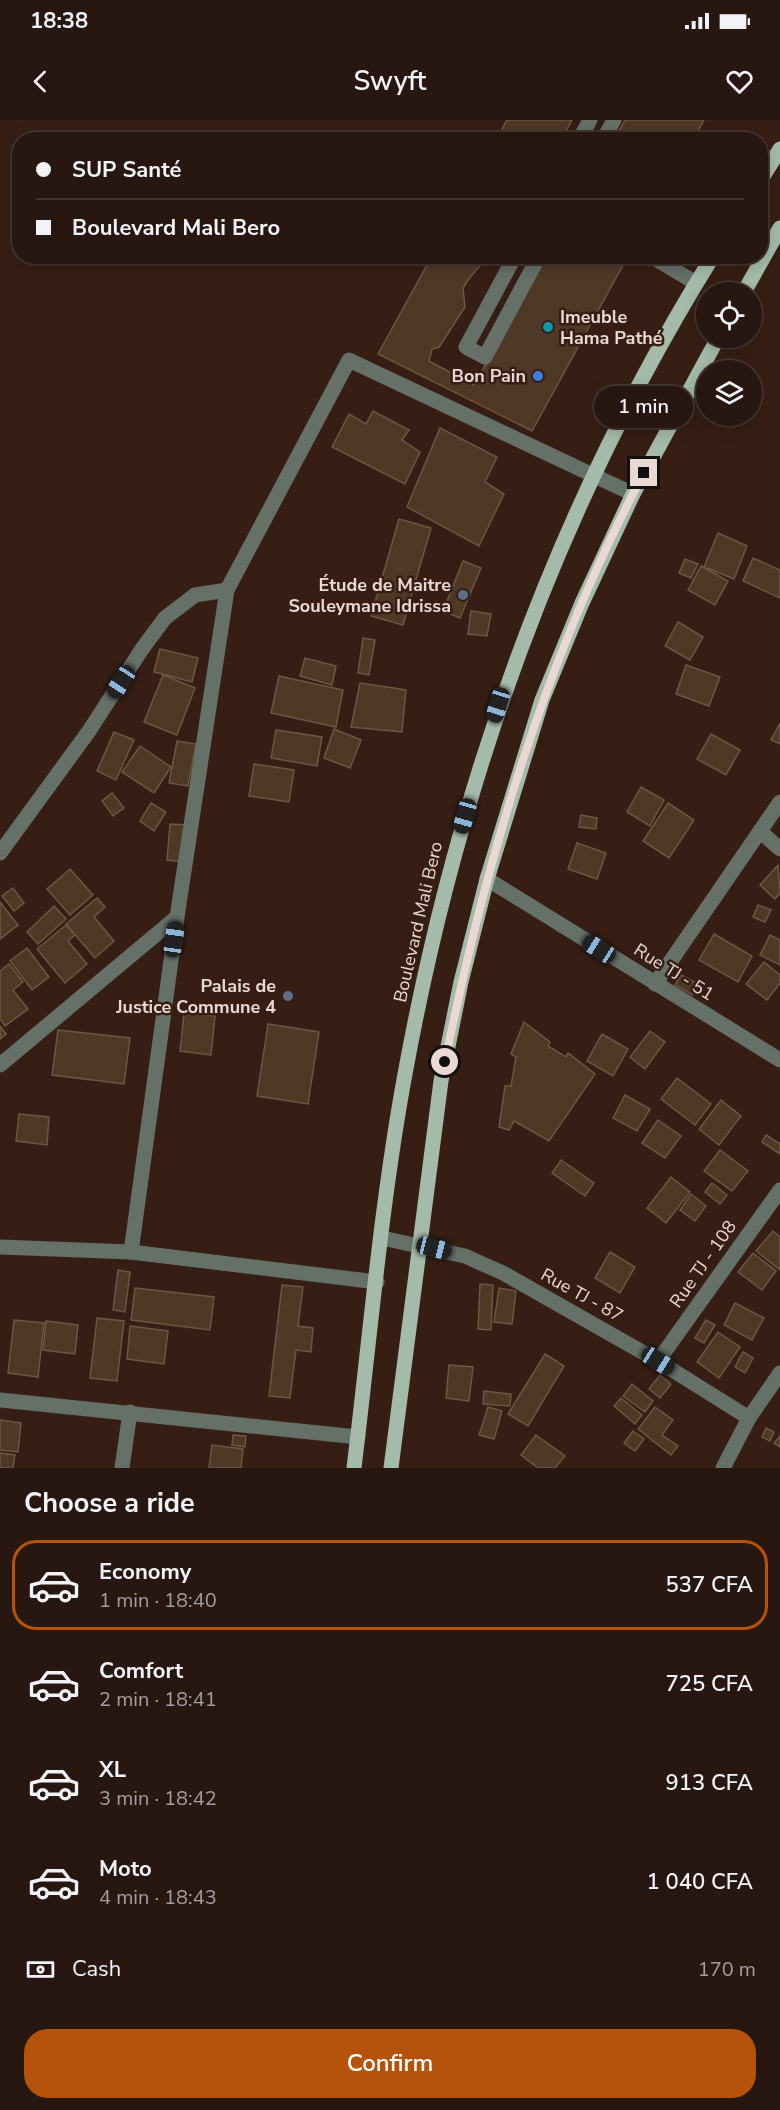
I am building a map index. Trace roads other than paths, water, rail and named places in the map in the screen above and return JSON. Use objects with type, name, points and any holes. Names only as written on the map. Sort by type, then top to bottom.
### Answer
[{"type":"main road","points":[[768,168],[780,149]]},
{"type":"main road","points":[[768,249],[780,228]]},
{"type":"main road","name":"Boulevard Mali Bero","points":[[697,282],[708,264]]},
{"type":"main road","points":[[750,282],[760,264]]},
{"type":"main road","name":"Boulevard Mali Bero","points":[[354,1468],[404,1076],[452,861],[498,705],[549,573],[592,475],[652,358],[696,283]]},
{"type":"main road","points":[[391,1468],[418,1245],[441,1082],[461,982],[487,879],[542,700],[582,603],[633,494],[713,348]]},
{"type":"street","points":[[511,264],[466,347],[484,357],[535,264]]},
{"type":"street","points":[[664,264],[696,283]]},
{"type":"street","points":[[131,1252],[177,917],[227,590],[349,360],[633,494]]},
{"type":"street","points":[[0,853],[89,730],[165,618],[195,595],[227,590]]},
{"type":"street","points":[[656,984],[780,802]]},
{"type":"street","points":[[760,831],[780,849]]},
{"type":"street","name":"Rue TJ - 51","points":[[487,879],[780,1060]]},
{"type":"street","points":[[0,1065],[177,917]]},
{"type":"street","name":"Rue TJ - 108","points":[[658,1361],[780,1190]]},
{"type":"street","name":"Rue TJ - 87","points":[[382,1238],[465,1256],[503,1273],[658,1361],[749,1418]]},
{"type":"street","points":[[0,1248],[131,1252],[376,1282]]},
{"type":"street","points":[[723,1468],[749,1418],[780,1373]]},
{"type":"street","points":[[0,1400],[358,1437]]},
{"type":"street","points":[[122,1468],[130,1412]]},
{"type":"place","name":"Imeuble Hama Pathé","points":[[548,327]]},
{"type":"place","name":"Bon Pain","points":[[538,376]]},
{"type":"place","name":"Étude de Maitre Souleymane Idrissa","points":[[463,595]]},
{"type":"place","name":"Palais de Justice Commune 4","points":[[288,996]]}]
